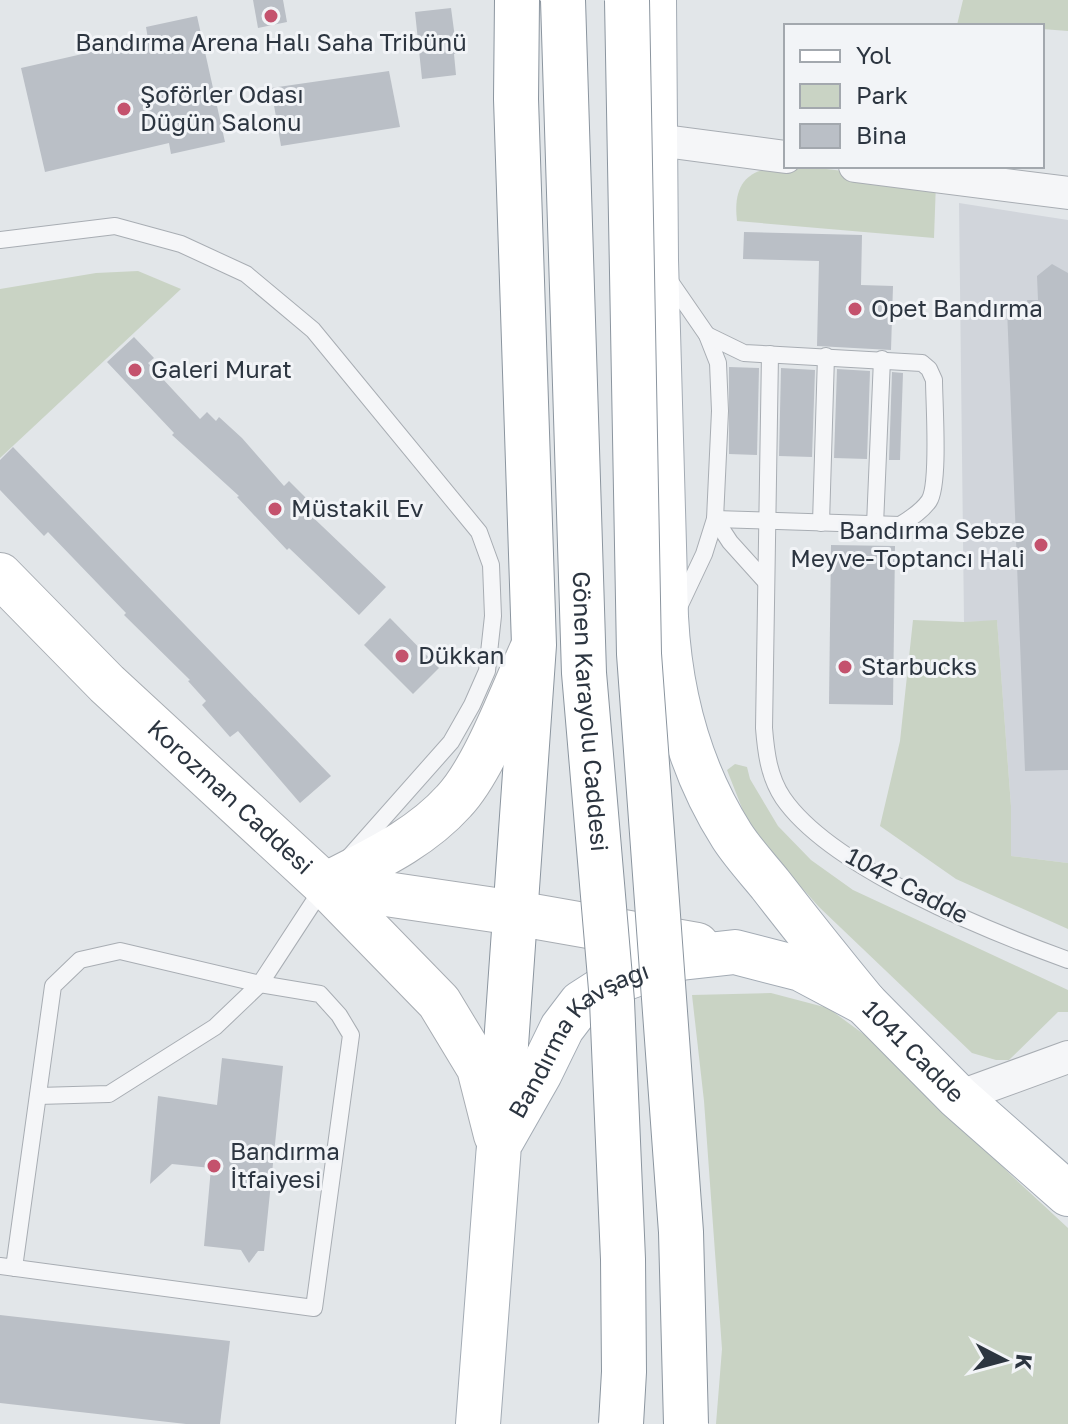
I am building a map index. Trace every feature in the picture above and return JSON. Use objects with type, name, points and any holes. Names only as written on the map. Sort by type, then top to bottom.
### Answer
[{"type":"main road","points":[[499,1145],[534,645],[516,99],[517,0]]},
{"type":"main road","name":"Gönen Karayolu Caddesi","points":[[563,0],[583,658],[612,1001],[622,1229],[624,1372],[621,1424]]},
{"type":"main road","points":[[627,0],[639,654],[681,1232],[686,1424]]},
{"type":"main road","points":[[654,0],[656,260],[667,634],[668,662],[676,702],[689,745],[732,836],[865,1003]]},
{"type":"main road","name":"Korozman Caddesi","points":[[0,575],[107,684],[325,885],[515,913]]},
{"type":"main road","points":[[499,1145],[479,1068],[439,1002],[325,885],[404,844],[454,801],[484,752],[534,645]]},
{"type":"main road","name":"Bandırma Kavşağı","points":[[515,913],[735,952]]},
{"type":"main road","name":"1041 Cadde","points":[[735,952],[801,969],[865,1003],[958,1097],[1068,1194]]},
{"type":"main road","name":"Bandırma Kavşağı","points":[[478,1424],[499,1145],[562,1028],[581,1003],[612,983],[681,958],[735,952]]},
{"type":"street","points":[[657,140],[784,157]]},
{"type":"street","points":[[871,168],[1068,193]]},
{"type":"street","points":[[958,1097],[1068,1057]]},
{"type":"lane","points":[[0,240],[115,226],[181,244],[246,274],[313,330],[479,532],[491,565],[493,616],[487,671],[472,705],[451,742],[325,885],[260,984],[215,1027],[109,1094],[38,1096]]},
{"type":"lane","points":[[656,260],[707,335],[718,363],[720,411],[715,519],[704,554],[667,634]]},
{"type":"lane","points":[[707,335],[744,353],[922,363],[934,380],[934,480],[930,499],[913,518],[900,525],[715,519]]},
{"type":"lane","points":[[766,582],[770,354]]},
{"type":"lane","points":[[821,523],[826,356]]},
{"type":"lane","points":[[875,525],[882,359]]},
{"type":"lane","points":[[715,519],[730,542],[766,582]]},
{"type":"lane","name":"1042 Cadde","points":[[766,582],[764,728],[772,777],[783,798],[811,831],[870,870],[955,915],[1068,960]]},
{"type":"lane","points":[[120,951],[260,984],[320,994],[339,1015],[351,1035],[314,1308],[7,1267],[38,1096],[53,986],[80,960],[120,951]]},
{"type":"shaded area","name":"Bandırma Sebze Meyve-Toptancı Hali","points":[[959,203],[1068,220],[1068,863],[1011,856],[1011,806],[997,621],[964,622]]},
{"type":"green space","points":[[963,0],[1068,0],[1068,31],[1044,29],[1044,24],[957,24]]},
{"type":"green space","points":[[818,168],[936,182],[934,238],[737,221],[736,204],[744,182],[762,170]]},
{"type":"green space","points":[[138,271],[181,289],[0,458],[0,289],[96,273]]},
{"type":"green space","points":[[913,620],[997,620],[1011,806],[1011,856],[1068,863],[1068,929],[956,879],[880,826],[900,741]]},
{"type":"green space","points":[[735,764],[747,767],[750,779],[778,826],[811,860],[853,890],[1068,990],[1068,1012],[1058,1012],[1009,1060],[996,1060],[972,1053],[819,907],[751,831],[727,770]]},
{"type":"green space","points":[[771,993],[828,1008],[892,1055],[1068,1228],[1068,1424],[716,1424],[722,1349],[704,1101],[692,995]]},
{"type":"building","points":[[253,0],[283,0],[287,22],[258,28]]},
{"type":"building","points":[[451,8],[457,53],[454,54],[456,75],[422,79],[415,12]]},
{"type":"building","name":"Şoförler Odası Düğün Salonu","points":[[197,16],[225,142],[171,154],[169,143],[45,172],[21,68],[148,39],[146,27]]},
{"type":"building","points":[[389,71],[400,127],[281,146],[271,88]]},
{"type":"building","points":[[744,232],[862,235],[861,285],[893,286],[891,350],[817,346],[819,261],[743,259]]},
{"type":"building","name":"Bandırma Sebze Meyve-Toptancı Hali","points":[[1052,264],[1068,273],[1068,770],[1025,771],[1007,308],[1028,306],[1027,300],[1038,300],[1037,276]]},
{"type":"building","points":[[134,337],[154,358],[148,363],[200,419],[207,412],[216,421],[219,417],[284,486],[289,481],[308,500],[301,506],[386,587],[359,615],[289,548],[287,550],[239,496],[172,435],[174,433],[107,362]]},
{"type":"building","points":[[729,367],[759,368],[757,455],[729,454]]},
{"type":"building","points":[[781,368],[815,370],[812,457],[779,456]]},
{"type":"building","points":[[837,369],[870,371],[867,459],[834,458]]},
{"type":"building","points":[[892,372],[903,373],[900,460],[889,460]]},
{"type":"building","points":[[13,447],[331,776],[300,803],[238,731],[230,737],[202,705],[206,701],[190,680],[124,615],[126,613],[48,532],[44,536],[0,490],[0,460]]},
{"type":"building","points":[[831,545],[895,546],[893,705],[829,704]]},
{"type":"building","name":"Dükkan","points":[[390,618],[439,668],[413,694],[364,645]]},
{"type":"building","name":"Bandırma İtfaiyesi","points":[[222,1058],[283,1066],[264,1251],[258,1251],[249,1263],[241,1250],[204,1246],[211,1168],[172,1164],[150,1184],[158,1096],[217,1105]]},
{"type":"building","points":[[0,1315],[230,1341],[220,1424],[186,1424],[0,1403]]},
{"type":"place","name":"Bandırma Arena Halı Saha Tribünü","points":[[271,16]]},
{"type":"place","name":"Şoförler Odası Düğün Salonu","points":[[124,109]]},
{"type":"place","name":"Opet Bandırma","points":[[855,309]]},
{"type":"place","name":"Galeri Murat","points":[[135,370]]},
{"type":"place","name":"Müstakil Ev","points":[[275,509]]},
{"type":"place","name":"Bandırma Sebze Meyve-Toptancı Hali","points":[[1041,545]]},
{"type":"place","name":"Dükkan","points":[[402,656]]},
{"type":"place","name":"Starbucks","points":[[845,667]]},
{"type":"place","name":"Bandırma İtfaiyesi","points":[[214,1166]]}]
